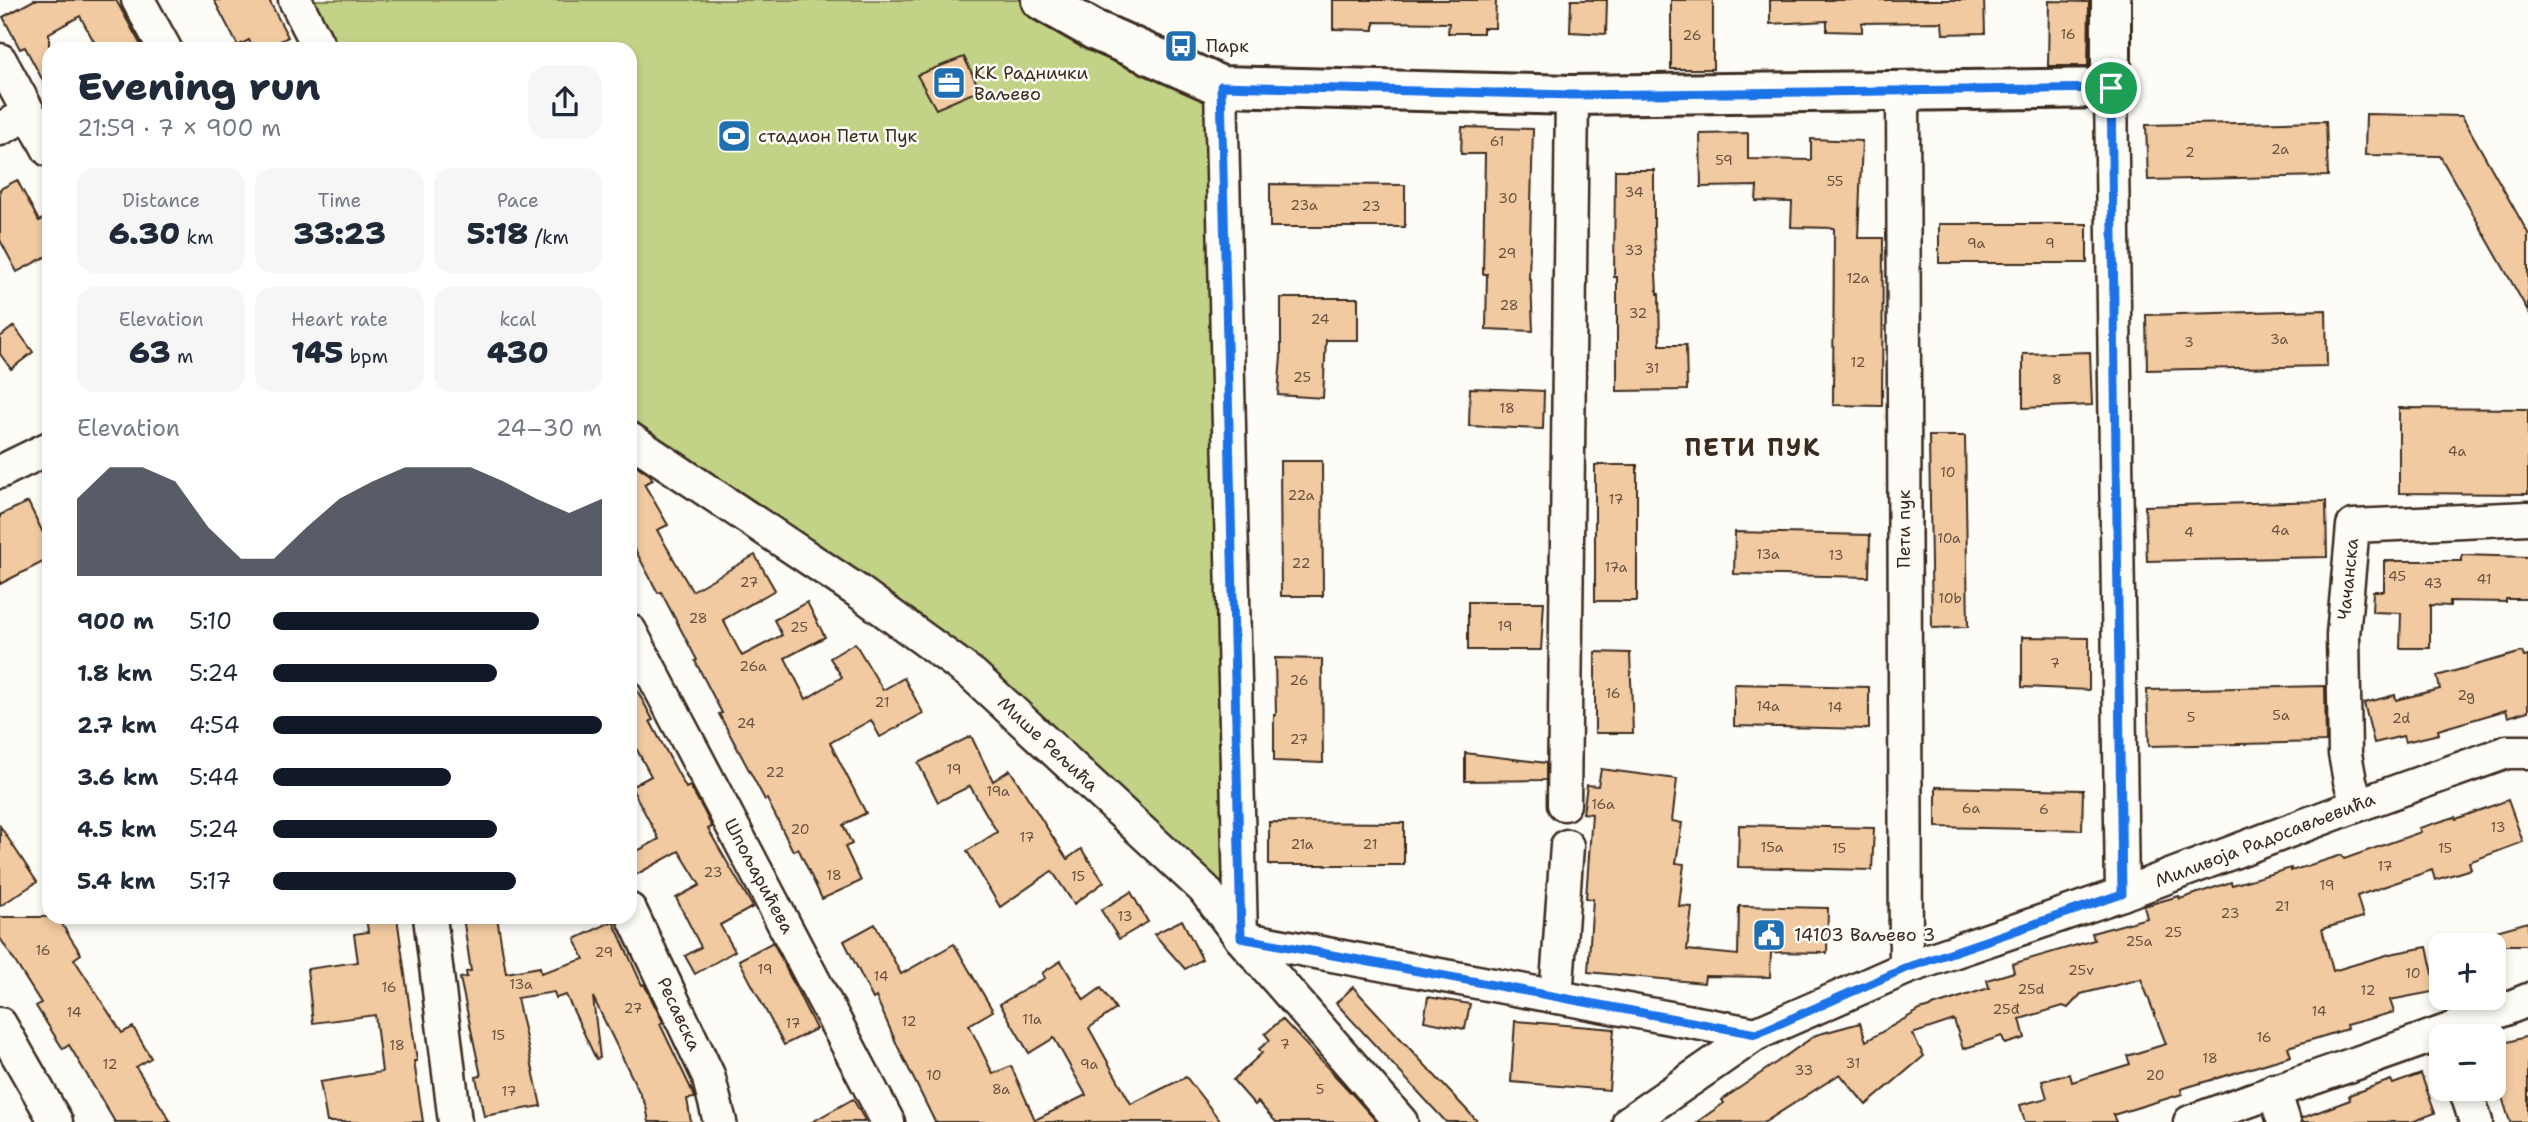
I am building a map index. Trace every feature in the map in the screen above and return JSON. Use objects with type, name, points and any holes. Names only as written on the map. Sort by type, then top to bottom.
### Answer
[{"type":"street","points":[[138,0],[160,42]]},
{"type":"street","points":[[295,0],[316,42]]},
{"type":"street","points":[[1041,0],[1094,30],[1221,86],[1572,95],[2111,88]]},
{"type":"street","points":[[2111,0],[2122,894]]},
{"type":"street","points":[[0,60],[42,138]]},
{"type":"street","points":[[1221,86],[1241,938],[1756,1034]]},
{"type":"street","name":"Пети пук","points":[[1903,90],[1906,968]]},
{"type":"street","points":[[1564,804],[1572,95]]},
{"type":"street","points":[[0,129],[28,114]]},
{"type":"street","name":"Мише Рељића","points":[[637,444],[859,592],[973,675],[1204,889],[1241,938],[1401,1122]]},
{"type":"street","points":[[0,472],[42,451]]},
{"type":"street","name":"Чачанска","points":[[2358,804],[2345,754],[2343,635],[2353,526],[2528,518]]},
{"type":"street","name":"Шпољарићева","points":[[637,644],[888,1122]]},
{"type":"street","name":"Миливоја Радосављевића","points":[[1629,1122],[1756,1034],[1906,968],[2122,894],[2358,804],[2507,752],[2528,752]]},
{"type":"street","points":[[1556,997],[1567,846]]},
{"type":"street","points":[[430,924],[455,1122]]},
{"type":"street","name":"Ресавска","points":[[637,924],[708,1075],[720,1122]]},
{"type":"street","points":[[2472,1024],[2528,1000]]},
{"type":"street","points":[[0,1024],[56,1122]]},
{"type":"street","points":[[2190,1122],[2274,1090],[2429,1041]]},
{"type":"street","points":[[2274,1090],[2284,1122]]},
{"type":"street","points":[[2469,1101],[2476,1122]]},
{"type":"green space","points":[[295,0],[1041,0],[1221,86],[1241,938],[973,675],[637,440],[637,42],[316,42]]},
{"type":"building","points":[[34,0],[116,0],[139,42],[94,42],[80,16],[49,33],[49,42],[42,42],[42,79],[25,47],[20,49],[3,17]]},
{"type":"building","points":[[214,0],[269,0],[288,37],[279,42],[236,42]]},
{"type":"building","points":[[1333,0],[1496,0],[1495,28],[1483,28],[1483,33],[1448,33],[1449,23],[1374,22],[1374,30],[1333,29]]},
{"type":"building","points":[[1571,0],[1607,0],[1606,34],[1570,32]]},
{"type":"building","points":[[1671,0],[1713,0],[1713,69],[1671,69]]},
{"type":"building","points":[[1770,0],[1984,0],[1985,33],[1943,34],[1942,22],[1862,23],[1862,32],[1827,31],[1827,21],[1770,24]]},
{"type":"building","points":[[2049,1],[2089,2],[2088,66],[2048,66]]},
{"type":"building","name":"КК Раднички Ваљево","points":[[964,57],[980,90],[936,109],[917,75]]},
{"type":"building","points":[[2366,114],[2462,116],[2528,233],[2528,311],[2440,156],[2365,155]]},
{"type":"building","points":[[2326,121],[2328,176],[2148,180],[2146,125]]},
{"type":"building","points":[[1462,127],[1533,129],[1529,280],[1533,331],[1486,329],[1487,274],[1483,274],[1485,154],[1461,154]]},
{"type":"building","points":[[1748,133],[1748,159],[1811,160],[1811,139],[1862,141],[1858,238],[1883,238],[1882,406],[1833,405],[1834,228],[1791,227],[1792,202],[1756,201],[1757,186],[1701,187],[1700,134]]},
{"type":"building","points":[[1615,170],[1654,170],[1660,345],[1686,345],[1687,390],[1617,391]]},
{"type":"building","points":[[17,180],[39,221],[42,219],[42,259],[17,272],[0,240],[0,189]]},
{"type":"building","points":[[1270,184],[1405,185],[1405,227],[1270,227]]},
{"type":"building","points":[[1939,224],[2087,224],[2087,263],[1939,263]]},
{"type":"building","points":[[1281,298],[1358,298],[1358,340],[1326,340],[1323,398],[1278,395]]},
{"type":"building","points":[[2326,310],[2327,366],[2147,370],[2146,315]]},
{"type":"building","points":[[14,326],[33,352],[11,369],[0,354],[0,337]]},
{"type":"building","points":[[2090,352],[2092,405],[2023,408],[2023,354]]},
{"type":"building","points":[[1470,388],[1544,391],[1543,429],[1469,426]]},
{"type":"building","points":[[2399,408],[2528,409],[2528,494],[2399,493]]},
{"type":"building","points":[[1929,436],[1965,436],[1968,627],[1932,628]]},
{"type":"building","points":[[1280,461],[1322,461],[1323,596],[1281,596]]},
{"type":"building","points":[[1595,465],[1637,465],[1637,601],[1595,601]]},
{"type":"building","points":[[637,466],[653,480],[644,484],[668,525],[657,530],[692,591],[755,555],[775,590],[723,620],[742,656],[782,635],[774,620],[807,602],[825,637],[785,658],[806,699],[842,677],[830,658],[855,643],[883,690],[904,678],[923,713],[880,737],[871,720],[830,743],[866,813],[843,825],[852,844],[845,847],[861,881],[822,899],[798,848],[793,851],[767,799],[765,800],[719,714],[722,713],[695,661],[697,660],[661,592],[658,593],[637,553]]},
{"type":"building","points":[[2326,501],[2327,557],[2147,561],[2145,506]]},
{"type":"building","points":[[28,502],[42,531],[42,563],[0,584],[0,515]]},
{"type":"building","points":[[1735,532],[1870,535],[1869,577],[1734,574]]},
{"type":"building","points":[[2462,555],[2528,557],[2528,599],[2506,599],[2506,602],[2450,601],[2450,606],[2430,605],[2430,648],[2400,648],[2401,613],[2372,612],[2373,591],[2384,591],[2384,561],[2462,561]]},
{"type":"building","points":[[1468,602],[1544,602],[1541,650],[1468,650]]},
{"type":"building","points":[[2022,637],[2089,638],[2089,690],[2022,687]]},
{"type":"building","points":[[1595,652],[1630,653],[1633,733],[1595,733]]},
{"type":"building","points":[[2522,652],[2524,657],[2528,656],[2528,711],[2508,717],[2506,710],[2438,730],[2439,734],[2405,742],[2403,736],[2374,743],[2364,703],[2395,695],[2396,700],[2440,689],[2437,676]]},
{"type":"building","points":[[1275,658],[1322,659],[1323,763],[1274,761]]},
{"type":"building","points":[[1734,684],[1869,687],[1869,729],[1734,726]]},
{"type":"building","points":[[2325,686],[2326,742],[2149,746],[2147,690]]},
{"type":"building","points":[[637,690],[653,720],[650,721],[686,788],[690,786],[703,809],[712,827],[708,829],[753,907],[720,925],[735,951],[695,974],[685,956],[701,947],[676,898],[700,885],[679,851],[637,874],[637,851],[659,839],[637,798],[637,784],[651,776],[637,750]]},
{"type":"building","points":[[971,736],[993,781],[1010,770],[1067,859],[1081,849],[1104,882],[1074,904],[1052,871],[1000,907],[967,851],[997,832],[970,786],[938,802],[918,763]]},
{"type":"building","points":[[1465,753],[1546,763],[1546,780],[1465,781]]},
{"type":"building","points":[[1601,769],[1677,779],[1672,821],[1682,823],[1676,863],[1684,864],[1679,906],[1692,907],[1687,950],[1738,955],[1739,906],[1828,908],[1827,953],[1771,952],[1770,977],[1705,976],[1704,983],[1588,972],[1593,899],[1586,898],[1592,814],[1583,813],[1587,785],[1598,786]]},
{"type":"building","points":[[1936,787],[2083,790],[2082,830],[1936,827]]},
{"type":"building","points":[[2508,800],[2523,842],[2469,862],[2471,869],[2435,880],[2432,870],[2357,896],[2363,917],[2322,929],[2333,971],[2390,954],[2427,947],[2429,993],[2390,1000],[2394,1012],[2346,1025],[2347,1029],[2288,1047],[2291,1056],[2181,1089],[2182,1094],[2113,1115],[2116,1122],[2025,1122],[2020,1105],[2047,1098],[2042,1081],[2070,1074],[2072,1082],[2130,1064],[2127,1056],[2166,1044],[2141,979],[2081,994],[2068,1008],[2063,1006],[2020,1019],[2025,1038],[2005,1044],[2002,1036],[1963,1049],[1954,1020],[1912,1034],[1924,1056],[1866,1105],[1840,1074],[1765,1122],[1697,1122],[1724,1103],[1722,1100],[1816,1035],[1860,1023],[1866,1041],[1920,1010],[1989,988],[1987,980],[2014,972],[2012,964],[2094,940],[2092,933],[2147,918],[2144,906],[2179,896],[2180,899],[2231,882],[2232,885],[2291,868],[2291,871],[2342,855],[2344,859],[2421,832],[2419,828],[2455,817],[2456,819]]},
{"type":"building","points":[[1269,822],[1404,823],[1404,865],[1269,865]]},
{"type":"building","points":[[1739,825],[1874,828],[1872,870],[1738,867]]},
{"type":"building","points":[[0,826],[37,882],[0,906]]},
{"type":"building","points":[[1131,892],[1148,922],[1119,939],[1101,910]]},
{"type":"building","points":[[0,917],[42,917],[42,924],[62,924],[81,954],[74,959],[122,1033],[133,1027],[151,1058],[136,1067],[171,1122],[115,1122],[69,1045],[63,1049],[36,1006],[41,1003],[0,938]]},
{"type":"building","points":[[1182,920],[1202,959],[1185,969],[1154,934]]},
{"type":"building","points":[[2528,922],[2528,945],[2506,945],[2506,933],[2489,933]]},
{"type":"building","points":[[367,924],[398,924],[423,1122],[327,1122],[320,1082],[382,1072],[375,1015],[313,1023],[307,969],[358,962],[354,934],[368,932]]},
{"type":"building","points":[[464,924],[498,924],[506,973],[540,967],[541,973],[584,959],[575,939],[607,924],[614,924],[642,985],[644,984],[663,1022],[660,1024],[694,1095],[695,1098],[687,1099],[691,1122],[649,1122],[646,1106],[593,997],[600,1058],[596,1059],[566,995],[556,998],[554,992],[517,998],[541,1106],[484,1116],[476,1077],[481,1076],[460,978],[467,977],[466,972],[471,971]]},
{"type":"building","points":[[875,924],[901,974],[954,944],[993,1011],[969,1025],[993,1074],[1011,1066],[1035,1120],[1086,1095],[1054,1038],[1029,1053],[1000,1004],[1045,978],[1042,973],[1061,961],[1084,1000],[1101,988],[1116,1009],[1089,1028],[1131,1104],[1186,1077],[1221,1122],[935,1122],[876,997],[873,999],[844,941]]},
{"type":"building","points":[[773,942],[816,1029],[784,1045],[739,960]]},
{"type":"building","points":[[1353,987],[1478,1122],[1446,1122],[1336,1003]]},
{"type":"building","points":[[1428,997],[1470,1004],[1465,1029],[1424,1021]]},
{"type":"building","points":[[1282,1019],[1377,1122],[1276,1122],[1258,1102],[1255,1105],[1233,1080],[1262,1053],[1259,1049],[1270,1040],[1265,1034]]},
{"type":"building","points":[[1515,1021],[1614,1029],[1609,1090],[1511,1082]]},
{"type":"building","points":[[2528,1036],[2528,1122],[2510,1122],[2503,1101],[2506,1101],[2506,1042]]},
{"type":"building","points":[[2421,1074],[2435,1113],[2412,1122],[2302,1122],[2302,1118],[2350,1100],[2349,1095],[2391,1080],[2393,1084]]},
{"type":"building","points":[[853,1099],[866,1122],[812,1122]]},
{"type":"place","name":"Парк","points":[[1181,46]]},
{"type":"place","name":"КК Раднички Ваљево","points":[[949,83]]},
{"type":"place","name":"стадион Пети Пук","points":[[734,136]]},
{"type":"place","name":"14103 Ваљево 3","points":[[1769,935]]},
{"type":"district","name":"ПЕТИ ПУК","points":[[1753,448]]},
{"type":"route","points":[[1221,86],[1572,95],[2111,88],[2122,894],[1906,968],[1756,1034],[1241,938],[1221,86]]}]
